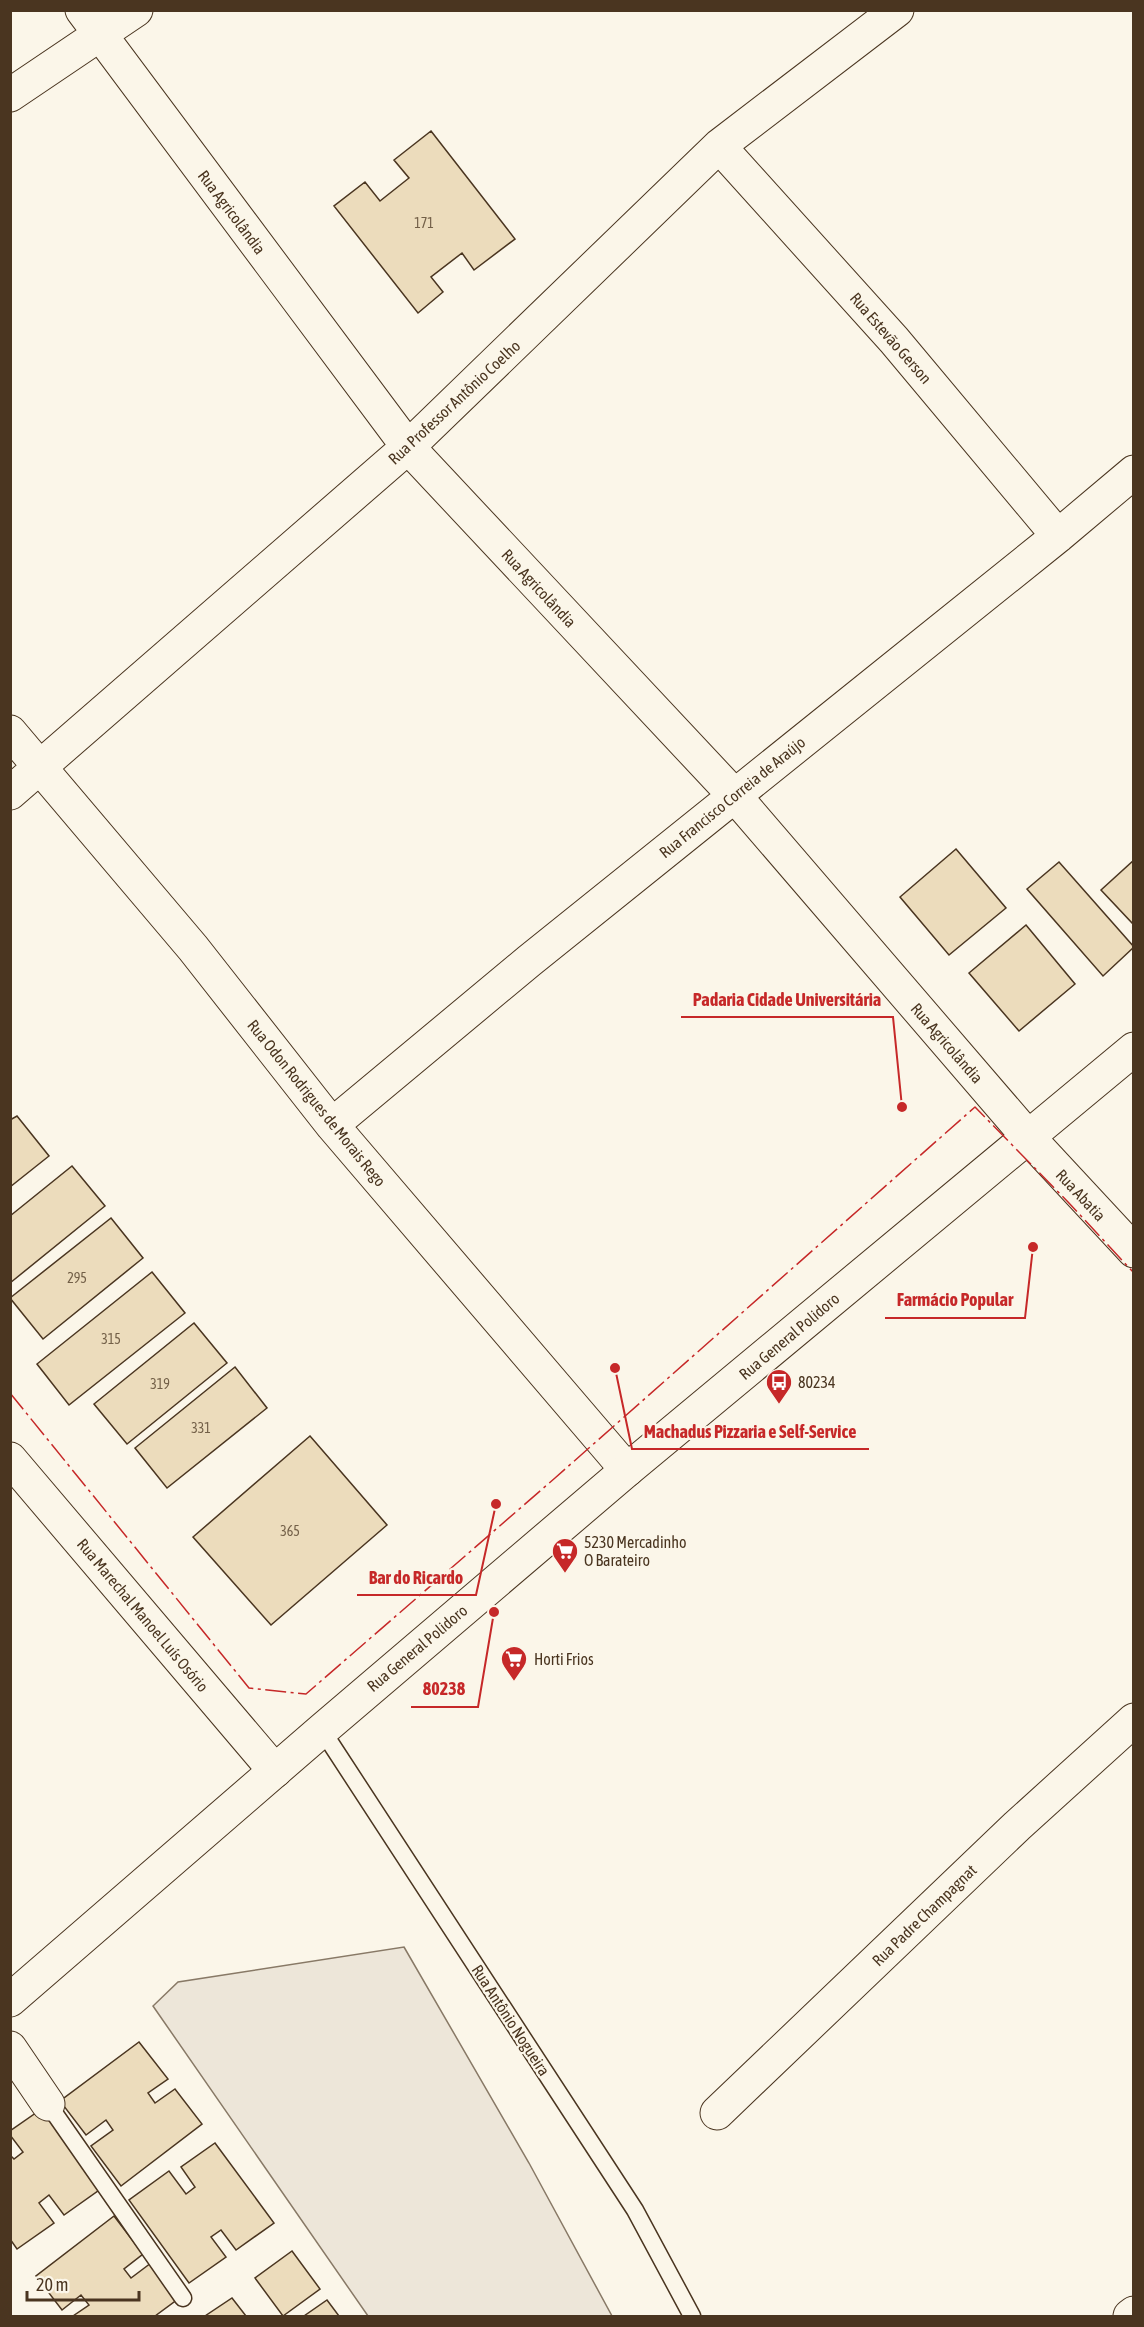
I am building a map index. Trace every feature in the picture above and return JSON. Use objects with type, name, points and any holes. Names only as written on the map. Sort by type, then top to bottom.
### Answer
[{"type":"street","points":[[10,95],[91,22],[136,10]]},
{"type":"street","name":"Rua Professor Antônio Coelho","points":[[10,793],[408,447],[719,146],[897,10]]},
{"type":"street","name":"Rua Agricolândia","points":[[91,22],[408,447],[734,795],[1029,1138]]},
{"type":"street","name":"Rua Estevão Gerson","points":[[719,146],[894,340],[1058,536]]},
{"type":"street","name":"Rua Francisco Correia de Araújo","points":[[332,1125],[734,795],[1058,536],[1134,472]]},
{"type":"street","name":"Rua Odon Rodrigues de Morais Rego","points":[[10,732],[193,948],[332,1125],[627,1470]]},
{"type":"street","name":"Rua General Polidoro","points":[[10,2000],[627,1470],[1134,1049]]},
{"type":"street","name":"Rua Abatia","points":[[1029,1138],[1134,1251]]},
{"type":"street","name":"Rua Marechal Manoel Luís Osório","points":[[12,1463],[275,1771]]},
{"type":"street","name":"Rua Padre Champagnat","points":[[717,2113],[1017,1826],[1134,1720]]},
{"type":"street","points":[[10,2048],[48,2104]]},
{"type":"street","points":[[1130,2316],[1134,2313]]},
{"type":"lane","name":"Rua Antônio Nogueira","points":[[322,1730],[635,2211],[692,2316]]},
{"type":"lane","points":[[48,2104],[183,2298]]},
{"type":"shaded area","points":[[404,1947],[529,2163],[612,2316],[368,2316],[153,2006],[178,1982]]},
{"type":"building","points":[[431,131],[515,239],[474,270],[462,253],[431,277],[443,292],[418,313],[334,206],[365,182],[380,201],[409,178],[394,160]]},
{"type":"building","points":[[956,849],[1006,908],[949,955],[900,897]]},
{"type":"building","points":[[1134,860],[1134,925],[1101,890]]},
{"type":"building","points":[[1059,862],[1134,947],[1103,976],[1027,889]]},
{"type":"building","points":[[1026,925],[1075,984],[1019,1031],[969,973]]},
{"type":"building","points":[[17,1116],[49,1156],[10,1187],[10,1120]]},
{"type":"building","points":[[72,1166],[105,1206],[10,1283],[10,1216]]},
{"type":"building","points":[[111,1218],[143,1258],[43,1339],[10,1298]]},
{"type":"building","points":[[152,1272],[185,1313],[69,1405],[37,1364]]},
{"type":"building","points":[[194,1323],[227,1363],[127,1444],[94,1404]]},
{"type":"building","points":[[235,1367],[267,1408],[167,1488],[135,1448]]},
{"type":"building","points":[[310,1436],[387,1525],[271,1625],[193,1537]]},
{"type":"building","points":[[139,2042],[168,2079],[148,2093],[155,2103],[175,2089],[202,2124],[121,2186],[91,2146],[113,2130],[106,2120],[86,2135],[60,2101]]},
{"type":"building","points":[[43,2108],[102,2188],[64,2215],[49,2195],[39,2203],[54,2223],[17,2249],[10,2239],[10,2155],[14,2159],[23,2152],[10,2135],[10,2131]]},
{"type":"building","points":[[215,2143],[274,2223],[236,2250],[221,2230],[211,2237],[226,2257],[189,2283],[129,2200],[169,2171],[186,2194],[195,2187],[181,2167]]},
{"type":"building","points":[[114,2216],[143,2254],[124,2269],[131,2278],[151,2263],[178,2299],[155,2316],[73,2316],[89,2305],[81,2295],[62,2310],[36,2276]]},
{"type":"building","points":[[292,2251],[320,2289],[283,2316],[255,2278]]},
{"type":"building","points":[[232,2298],[246,2316],[205,2316]]},
{"type":"building","points":[[327,2300],[339,2316],[304,2316]]},
{"type":"power","points":[[10,1393],[249,1688],[306,1694],[555,1478],[975,1107],[1134,1273]]},
{"type":"place","name":"Padaria Cidade Universitária","points":[[902,1107]]},
{"type":"place","name":"Farmácio Popular","points":[[1033,1247]]},
{"type":"place","name":"Machadus Pizzaria e Self-Service","points":[[615,1368]]},
{"type":"place","name":"80234","points":[[779,1405]]},
{"type":"place","name":"Bar do Ricardo","points":[[496,1504]]},
{"type":"place","name":"5230 Mercadinho O Barateiro","points":[[565,1574]]},
{"type":"place","name":"80238","points":[[494,1612]]},
{"type":"place","name":"Horti Frios","points":[[514,1682]]}]
